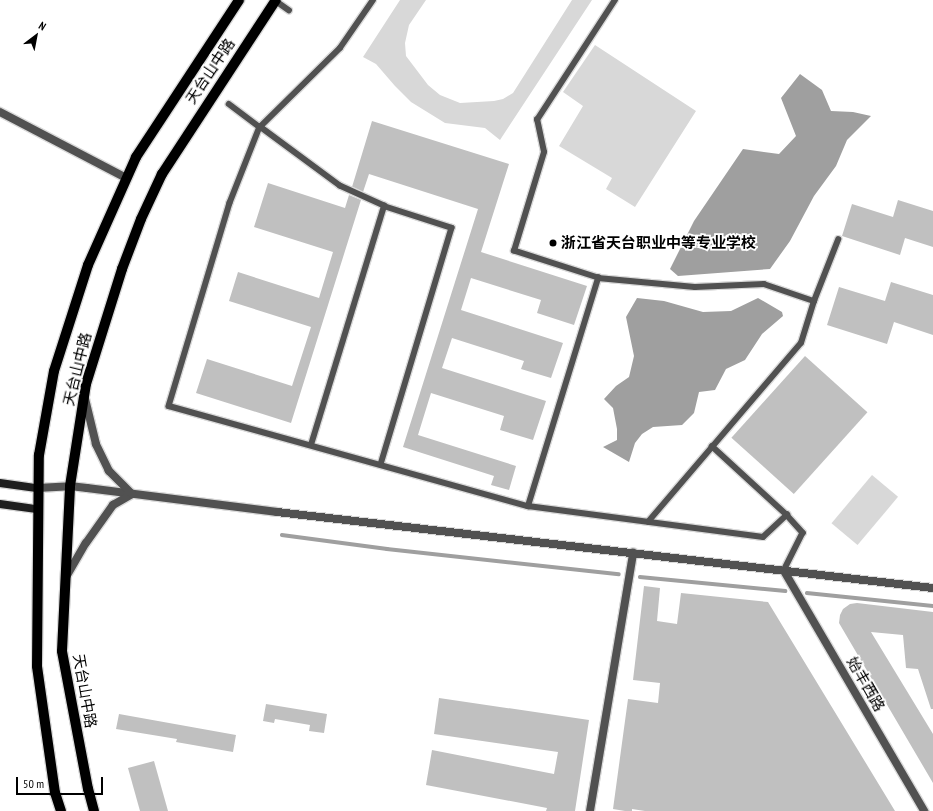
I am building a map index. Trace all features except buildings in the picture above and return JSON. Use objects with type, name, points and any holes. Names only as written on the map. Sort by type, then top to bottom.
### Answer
[{"type":"main road","name":"天台山中路","points":[[61,811],[55,793],[37,666],[37,488],[39,455],[54,371],[88,265],[136,156],[238,0]]},
{"type":"main road","name":"天台山中路","points":[[94,811],[88,789],[62,651],[70,486],[86,384],[122,269],[141,219],[162,174],[276,0]]},
{"type":"main road","points":[[0,483],[37,488]]},
{"type":"main road","points":[[0,504],[37,509]]},
{"type":"street","points":[[0,112],[126,178]]},
{"type":"street","points":[[84,396],[96,444],[109,471],[132,494]]},
{"type":"street","points":[[37,488],[70,486],[933,588]]},
{"type":"street","points":[[65,578],[86,543],[113,505],[132,494]]},
{"type":"street","points":[[590,811],[633,553]]},
{"type":"street","name":"始丰西路","points":[[784,571],[924,811]]},
{"type":"lane","points":[[276,0],[289,10]]},
{"type":"lane","points":[[373,0],[340,48],[260,127],[230,202],[169,406],[528,506],[763,537],[787,514]]},
{"type":"lane","points":[[615,0],[537,120],[544,152],[514,251],[598,278],[695,287],[764,284],[814,301]]},
{"type":"lane","points":[[229,104],[340,186],[384,206],[452,228],[381,465]]},
{"type":"lane","points":[[311,446],[384,206]]},
{"type":"lane","points":[[648,522],[801,343],[814,301],[838,240]]},
{"type":"lane","points":[[528,506],[598,278]]},
{"type":"lane","points":[[712,446],[787,514],[803,533],[784,571]]},
{"type":"shaded area","points":[[400,0],[426,0],[409,25],[405,43],[406,56],[428,85],[440,95],[460,103],[494,101],[503,99],[513,93],[572,0],[592,0],[500,140],[485,128],[445,123],[411,102],[376,64],[363,57]]},
{"type":"shaded area","points":[[595,45],[696,111],[635,207],[606,189],[612,178],[559,146],[583,106],[563,92]]},
{"type":"shaded area","points":[[800,74],[822,90],[831,111],[853,112],[871,116],[847,140],[836,166],[814,196],[790,241],[770,269],[678,276],[670,269],[694,221],[743,149],[779,154],[796,136],[781,98]]},
{"type":"shaded area","points":[[637,298],[664,301],[703,312],[731,311],[758,298],[782,312],[783,316],[762,334],[745,360],[726,369],[715,390],[699,392],[694,413],[682,425],[653,427],[642,434],[635,443],[629,462],[603,447],[617,440],[617,429],[613,408],[604,399],[616,386],[629,377],[634,356],[626,317]]},
{"type":"shaded area","points":[[872,475],[898,497],[858,545],[832,523]]},
{"type":"waterway","points":[[282,535],[387,549],[619,574]]},
{"type":"waterway","points":[[640,577],[785,591]]},
{"type":"waterway","points":[[807,593],[933,606]]},
{"type":"place","name":"浙江省天台职业中等专业学校","points":[[553,243]]}]
